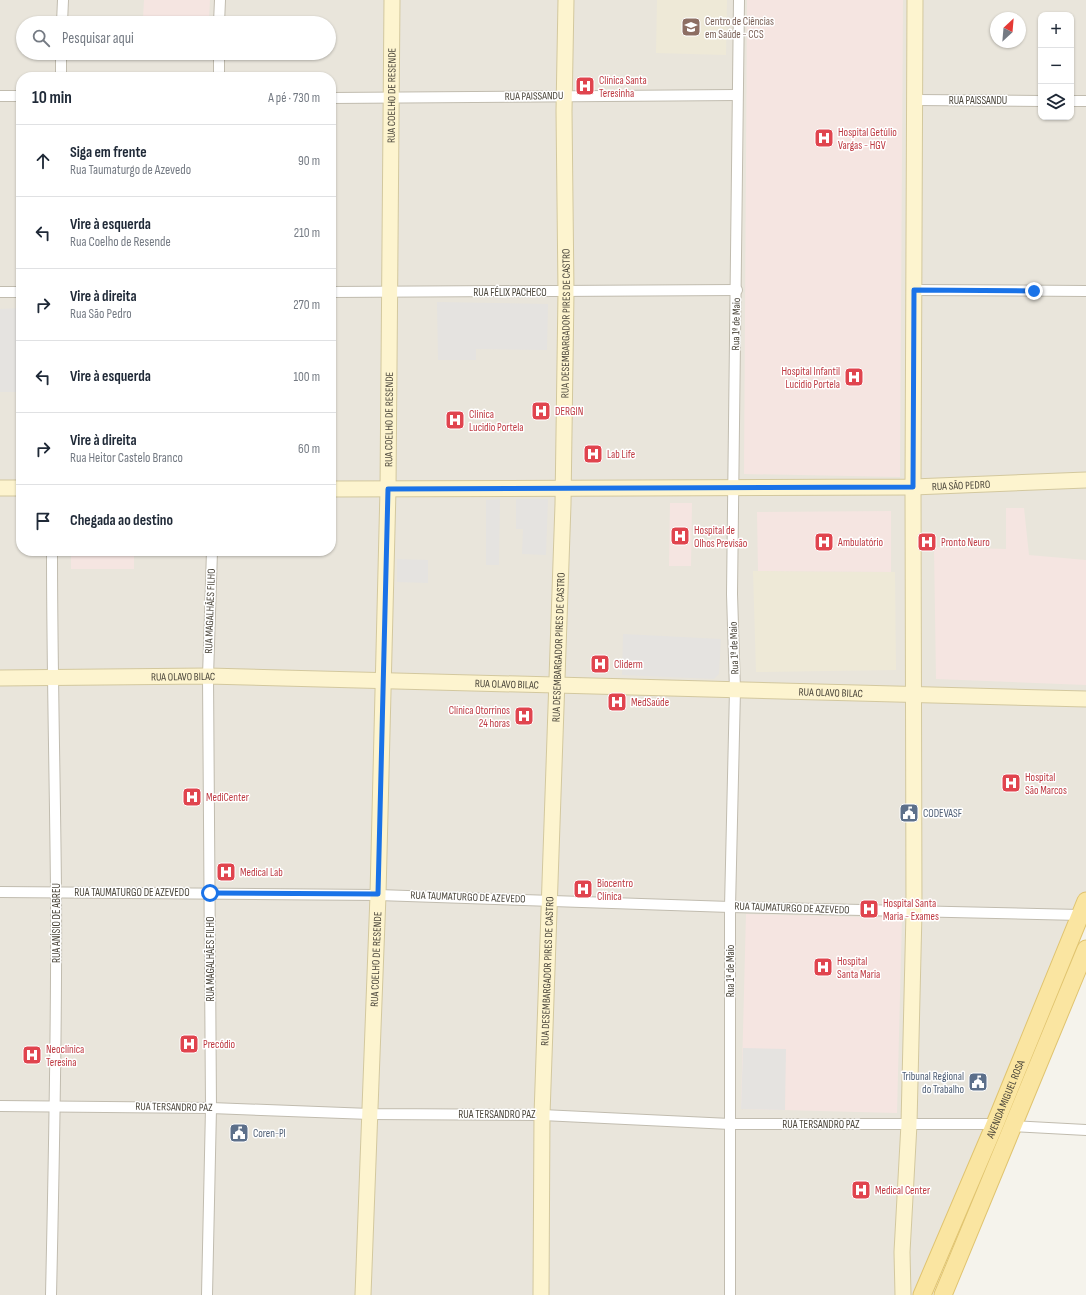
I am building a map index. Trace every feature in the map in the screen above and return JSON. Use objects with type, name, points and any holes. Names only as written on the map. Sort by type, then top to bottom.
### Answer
[{"type":"main road","name":"AVENIDA MIGUEL ROSA","points":[[922,1295],[995,1124],[1083,908]]},
{"type":"main road","name":"AVENIDA MIGUEL ROSA","points":[[943,1295],[1086,949]]},
{"type":"street","points":[[62,16],[63,0]]},
{"type":"street","points":[[219,16],[220,0]]},
{"type":"street","name":"RUA COELHO DE RESENDE","points":[[362,1295],[378,894],[382,681],[388,489],[392,0]]},
{"type":"street","name":"RUA DESEMBARGADOR PIRES DE CASTRO","points":[[541,1295],[542,1115],[563,488],[566,292],[566,0]]},
{"type":"street","name":"Rua 1º de Maio","points":[[730,1295],[730,906],[735,690],[732,594],[739,0]]},
{"type":"street","points":[[903,1295],[902,1252],[910,1124],[914,912],[915,694],[913,487],[915,0]]},
{"type":"street","points":[[60,72],[61,60]]},
{"type":"street","points":[[218,72],[219,60]]},
{"type":"street","name":"RUA PAISSANDU","points":[[336,98],[565,95],[737,95]]},
{"type":"street","points":[[0,96],[16,96]]},
{"type":"street","name":"RUA PAISSANDU","points":[[915,100],[1038,101]]},
{"type":"street","points":[[1074,101],[1086,101]]},
{"type":"street","name":"RUA FÉLIX PACHECO","points":[[336,292],[736,290]]},
{"type":"street","points":[[914,290],[1086,291]]},
{"type":"street","points":[[0,292],[16,292]]},
{"type":"street","name":"RUA SÃO PEDRO","points":[[336,489],[913,487],[1086,480]]},
{"type":"street","points":[[0,488],[16,488]]},
{"type":"street","name":"RUA ANÍSIO DE ABREU","points":[[51,1295],[55,1106],[56,892],[52,678],[52,556]]},
{"type":"street","name":"RUA MAGALHÃES FILHO","points":[[207,1295],[211,1108],[208,676],[212,556]]},
{"type":"street","name":"RUA OLAVO BILAC","points":[[0,678],[208,676],[1086,699]]},
{"type":"street","name":"RUA TAUMATURGO DE AZEVEDO","points":[[0,892],[378,894],[914,912],[1083,908]]},
{"type":"street","name":"RUA TERSANDRO PAZ","points":[[0,1106],[211,1108],[370,1114],[542,1115],[730,1124],[995,1124]]},
{"type":"street","points":[[1013,1126],[1086,1130]]},
{"type":"shaded area","points":[[0,0],[1086,0],[1086,922],[929,1295],[0,1295]]},
{"type":"shaded area","points":[[144,0],[210,0],[209,16],[143,16]]},
{"type":"shaded area","name":"Centro de Ciências em Saúde - CCS","points":[[657,0],[727,0],[726,55],[656,53]]},
{"type":"shaded area","name":"Hospital Getúlio Vargas - HGV","points":[[747,0],[903,0],[900,477],[744,474]]},
{"type":"shaded area","points":[[437,302],[548,304],[547,350],[476,349],[476,360],[438,360]]},
{"type":"shaded area","points":[[16,308],[16,392],[0,392],[0,309]]},
{"type":"shaded area","points":[[500,499],[499,565],[486,565],[486,500]]},
{"type":"shaded area","points":[[516,499],[548,499],[546,555],[522,554],[523,529],[516,529]]},
{"type":"shaded area","name":"Hospital de Olhos Previsão","points":[[670,503],[692,503],[691,566],[669,566]]},
{"type":"shaded area","points":[[1006,508],[1024,508],[1029,555],[1086,560],[1086,685],[936,679],[934,547],[1006,549]]},
{"type":"shaded area","name":"Ambulatório","points":[[891,511],[891,572],[758,571],[757,512]]},
{"type":"shaded area","points":[[71,556],[134,556],[134,569],[71,569]]},
{"type":"shaded area","points":[[397,559],[428,560],[428,583],[397,582]]},
{"type":"shaded area","points":[[753,571],[895,572],[896,670],[756,672]]},
{"type":"shaded area","points":[[623,634],[721,639],[719,674],[714,679],[622,675]]},
{"type":"shaded area","name":"Hospital Santa Maria","points":[[746,914],[902,918],[897,1113],[741,1109]]},
{"type":"shaded area","points":[[743,1048],[786,1049],[785,1110],[741,1109]]},
{"type":"place","name":"Centro de Ciências em Saúde - CCS","points":[[691,27]]},
{"type":"place","name":"Clínica Santa Teresinha","points":[[585,86]]},
{"type":"place","name":"Hospital Getúlio Vargas - HGV","points":[[824,138]]},
{"type":"place","name":"Hospital Infantil Lucidio Portela","points":[[854,377]]},
{"type":"place","name":"DERGIN","points":[[541,411]]},
{"type":"place","name":"Clinica Lucidio Portela","points":[[455,420]]},
{"type":"place","name":"Lab Life","points":[[593,454]]},
{"type":"place","name":"Hospital de Olhos Previsão","points":[[680,536]]},
{"type":"place","name":"Ambulatório","points":[[824,542]]},
{"type":"place","name":"Pronto Neuro","points":[[927,542]]},
{"type":"place","name":"Cliderm","points":[[600,664]]},
{"type":"place","name":"MedSaúde","points":[[617,702]]},
{"type":"place","name":"Clínica Otorrinos 24 horas","points":[[524,716]]},
{"type":"place","name":"Hospital São Marcos","points":[[1011,783]]},
{"type":"place","name":"MediCenter","points":[[192,797]]},
{"type":"place","name":"CODEVASF","points":[[909,813]]},
{"type":"place","name":"Medical Lab","points":[[226,872]]},
{"type":"place","name":"Biocentro Clínica","points":[[583,889]]},
{"type":"place","name":"Hospital Santa Maria - Exames","points":[[869,909]]},
{"type":"place","name":"Hospital Santa Maria","points":[[823,967]]},
{"type":"place","name":"Precódio","points":[[189,1044]]},
{"type":"place","name":"Neoclínica Teresina","points":[[32,1055]]},
{"type":"place","name":"Tribunal Regional do Trabalho","points":[[978,1082]]},
{"type":"place","name":"Coren-PI","points":[[239,1133]]},
{"type":"place","name":"Medical Center","points":[[861,1190]]},
{"type":"route","points":[[210,893],[378,894],[382,681],[388,489],[913,487],[914,290],[1034,291]]}]
